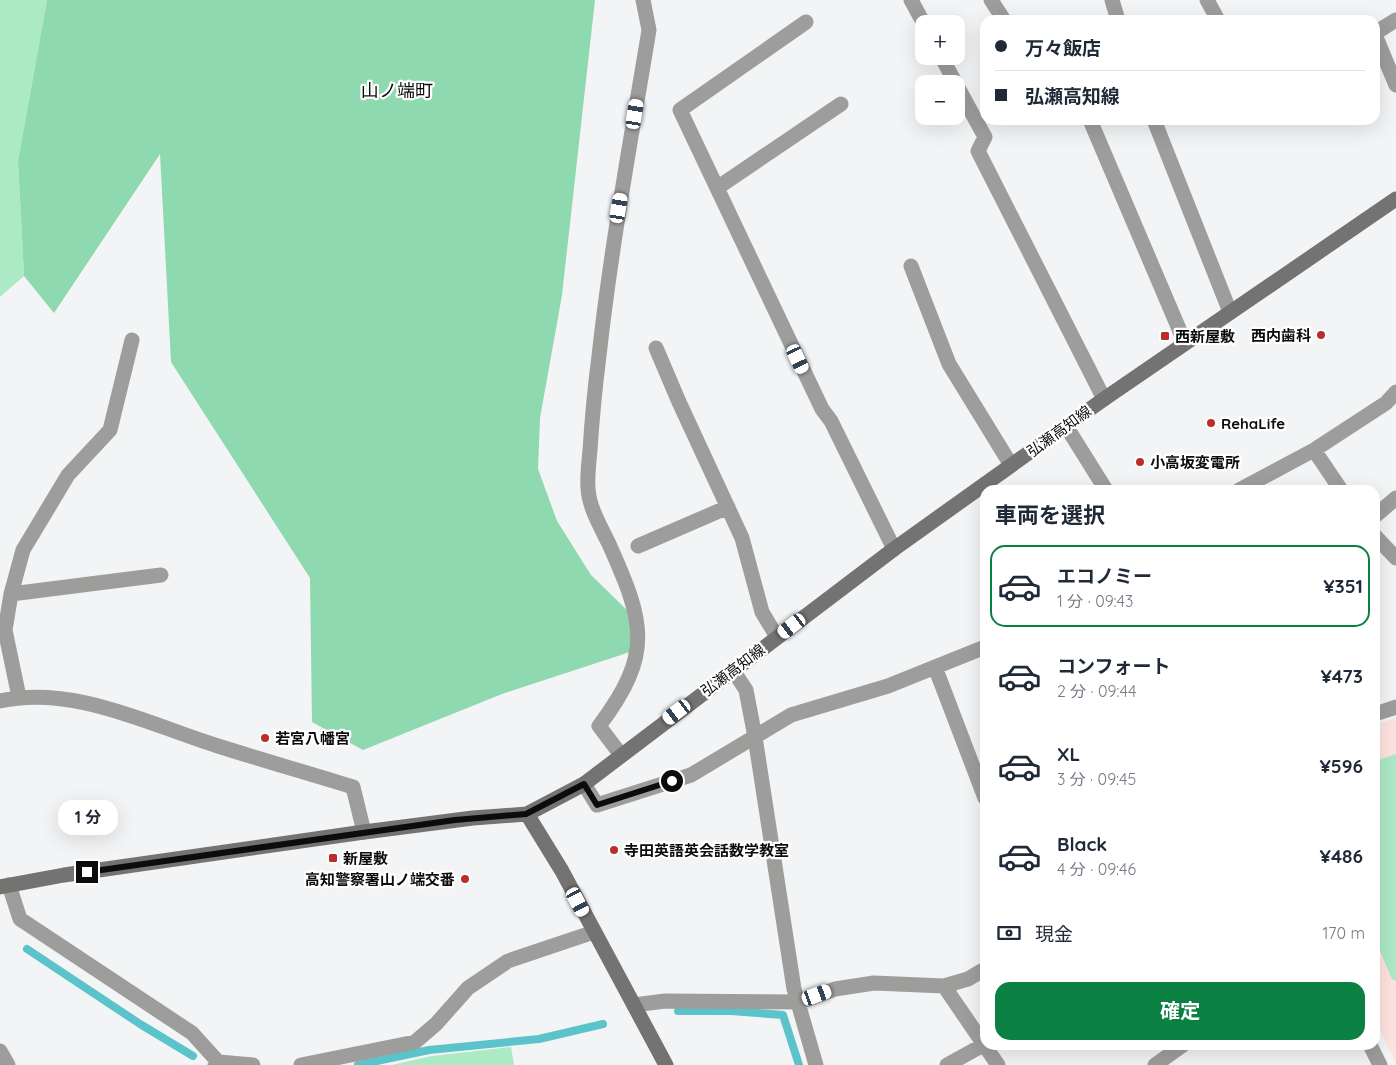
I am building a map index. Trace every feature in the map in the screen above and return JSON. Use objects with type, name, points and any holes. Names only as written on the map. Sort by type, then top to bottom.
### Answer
[{"type":"main road","name":"弘瀬高知線","points":[[983,485],[1104,399],[1396,199]]},
{"type":"main road","name":"弘瀬高知線","points":[[4,886],[64,875],[364,832],[473,818],[526,814],[584,784],[894,549],[980,487]]},
{"type":"main road","points":[[526,814],[562,871],[666,1065]]},
{"type":"street","points":[[621,755],[599,726],[623,692],[630,677],[637,655],[638,628],[635,609],[592,508],[588,488],[593,407],[609,265],[649,30],[643,0]]},
{"type":"street","points":[[911,0],[919,15]]},
{"type":"street","points":[[991,0],[1001,15]]},
{"type":"street","points":[[1112,0],[1116,15]]},
{"type":"street","points":[[1207,0],[1215,15]]},
{"type":"street","points":[[1380,31],[1396,20]]},
{"type":"street","points":[[806,22],[680,110],[822,409],[831,421],[894,549]]},
{"type":"street","points":[[1380,46],[1396,85]]},
{"type":"street","points":[[965,100],[985,137],[978,151],[1104,399]]},
{"type":"street","points":[[717,188],[841,104]]},
{"type":"street","points":[[1092,125],[1185,343]]},
{"type":"street","points":[[1156,125],[1230,312]]},
{"type":"street","points":[[911,266],[950,364],[1011,465]]},
{"type":"street","points":[[19,697],[5,630],[11,594],[23,550],[68,474],[110,430],[132,340]]},
{"type":"street","points":[[656,348],[742,538],[762,612],[777,637]]},
{"type":"street","points":[[1248,485],[1314,450],[1386,403],[1396,392]]},
{"type":"street","points":[[1066,426],[1103,485]]},
{"type":"street","points":[[1314,450],[1338,485]]},
{"type":"street","points":[[1380,512],[1396,498]]},
{"type":"street","points":[[638,546],[728,507]]},
{"type":"street","points":[[1380,541],[1396,558]]},
{"type":"street","points":[[11,594],[160,575]]},
{"type":"street","points":[[584,784],[597,805],[691,775],[791,715],[888,686],[980,649]]},
{"type":"street","points":[[935,667],[980,785]]},
{"type":"street","points":[[733,670],[746,690],[794,989],[800,1002],[816,1065]]},
{"type":"street","points":[[0,701],[19,697],[78,700],[353,787],[364,832]]},
{"type":"street","points":[[1380,712],[1396,707]]},
{"type":"street","points":[[4,886],[20,919],[192,1033],[218,1064],[253,1065]]},
{"type":"street","points":[[301,1065],[331,1061],[415,1042],[436,1024],[468,988],[508,961],[594,932]]},
{"type":"street","points":[[634,1005],[665,1001],[800,1002],[835,989],[874,983],[944,986],[968,979],[980,972]]},
{"type":"street","points":[[944,986],[980,1038]]},
{"type":"street","points":[[947,1065],[980,1046]]},
{"type":"street","points":[[988,1050],[998,1065]]},
{"type":"street","points":[[1155,1065],[1176,1050]]},
{"type":"street","points":[[1372,1050],[1380,1065]]},
{"type":"street","points":[[0,1051],[8,1065]]},
{"type":"shaded area","points":[[1396,718],[1396,1063],[1380,1030],[1380,723]]},
{"type":"green space","points":[[0,0],[47,0],[18,161],[24,276],[0,297]]},
{"type":"green space","points":[[47,0],[595,0],[562,295],[540,418],[538,469],[557,521],[591,575],[631,614],[633,651],[502,694],[363,750],[312,722],[310,578],[171,362],[160,154],[54,313],[24,276],[18,161]]},
{"type":"green space","points":[[1396,754],[1396,981],[1392,979],[1380,951],[1380,759]]},
{"type":"green space","points":[[511,1047],[514,1065],[392,1065],[432,1056]]},
{"type":"waterway","points":[[27,949],[140,1024],[193,1056]]},
{"type":"waterway","points":[[678,1011],[731,1011],[783,1015],[799,1065]]},
{"type":"waterway","points":[[358,1065],[429,1050],[539,1039],[603,1024]]},
{"type":"place","name":"西内歯科","points":[[1321,335]]},
{"type":"place","name":"西新屋敷","points":[[1165,336]]},
{"type":"place","name":"RehaLife","points":[[1211,423]]},
{"type":"place","name":"小高坂変電所","points":[[1140,462]]},
{"type":"place","name":"若宮八幡宮","points":[[265,738]]},
{"type":"place","name":"寺田英語英会話数学教室","points":[[614,850]]},
{"type":"place","name":"新屋敷","points":[[333,858]]},
{"type":"place","name":"高知警察署山ノ端交番","points":[[465,879]]},
{"type":"district","name":"山ノ端町","points":[[397,90]]},
{"type":"route","points":[[87,872],[455,820],[526,814],[584,784],[597,805],[672,781]]}]
